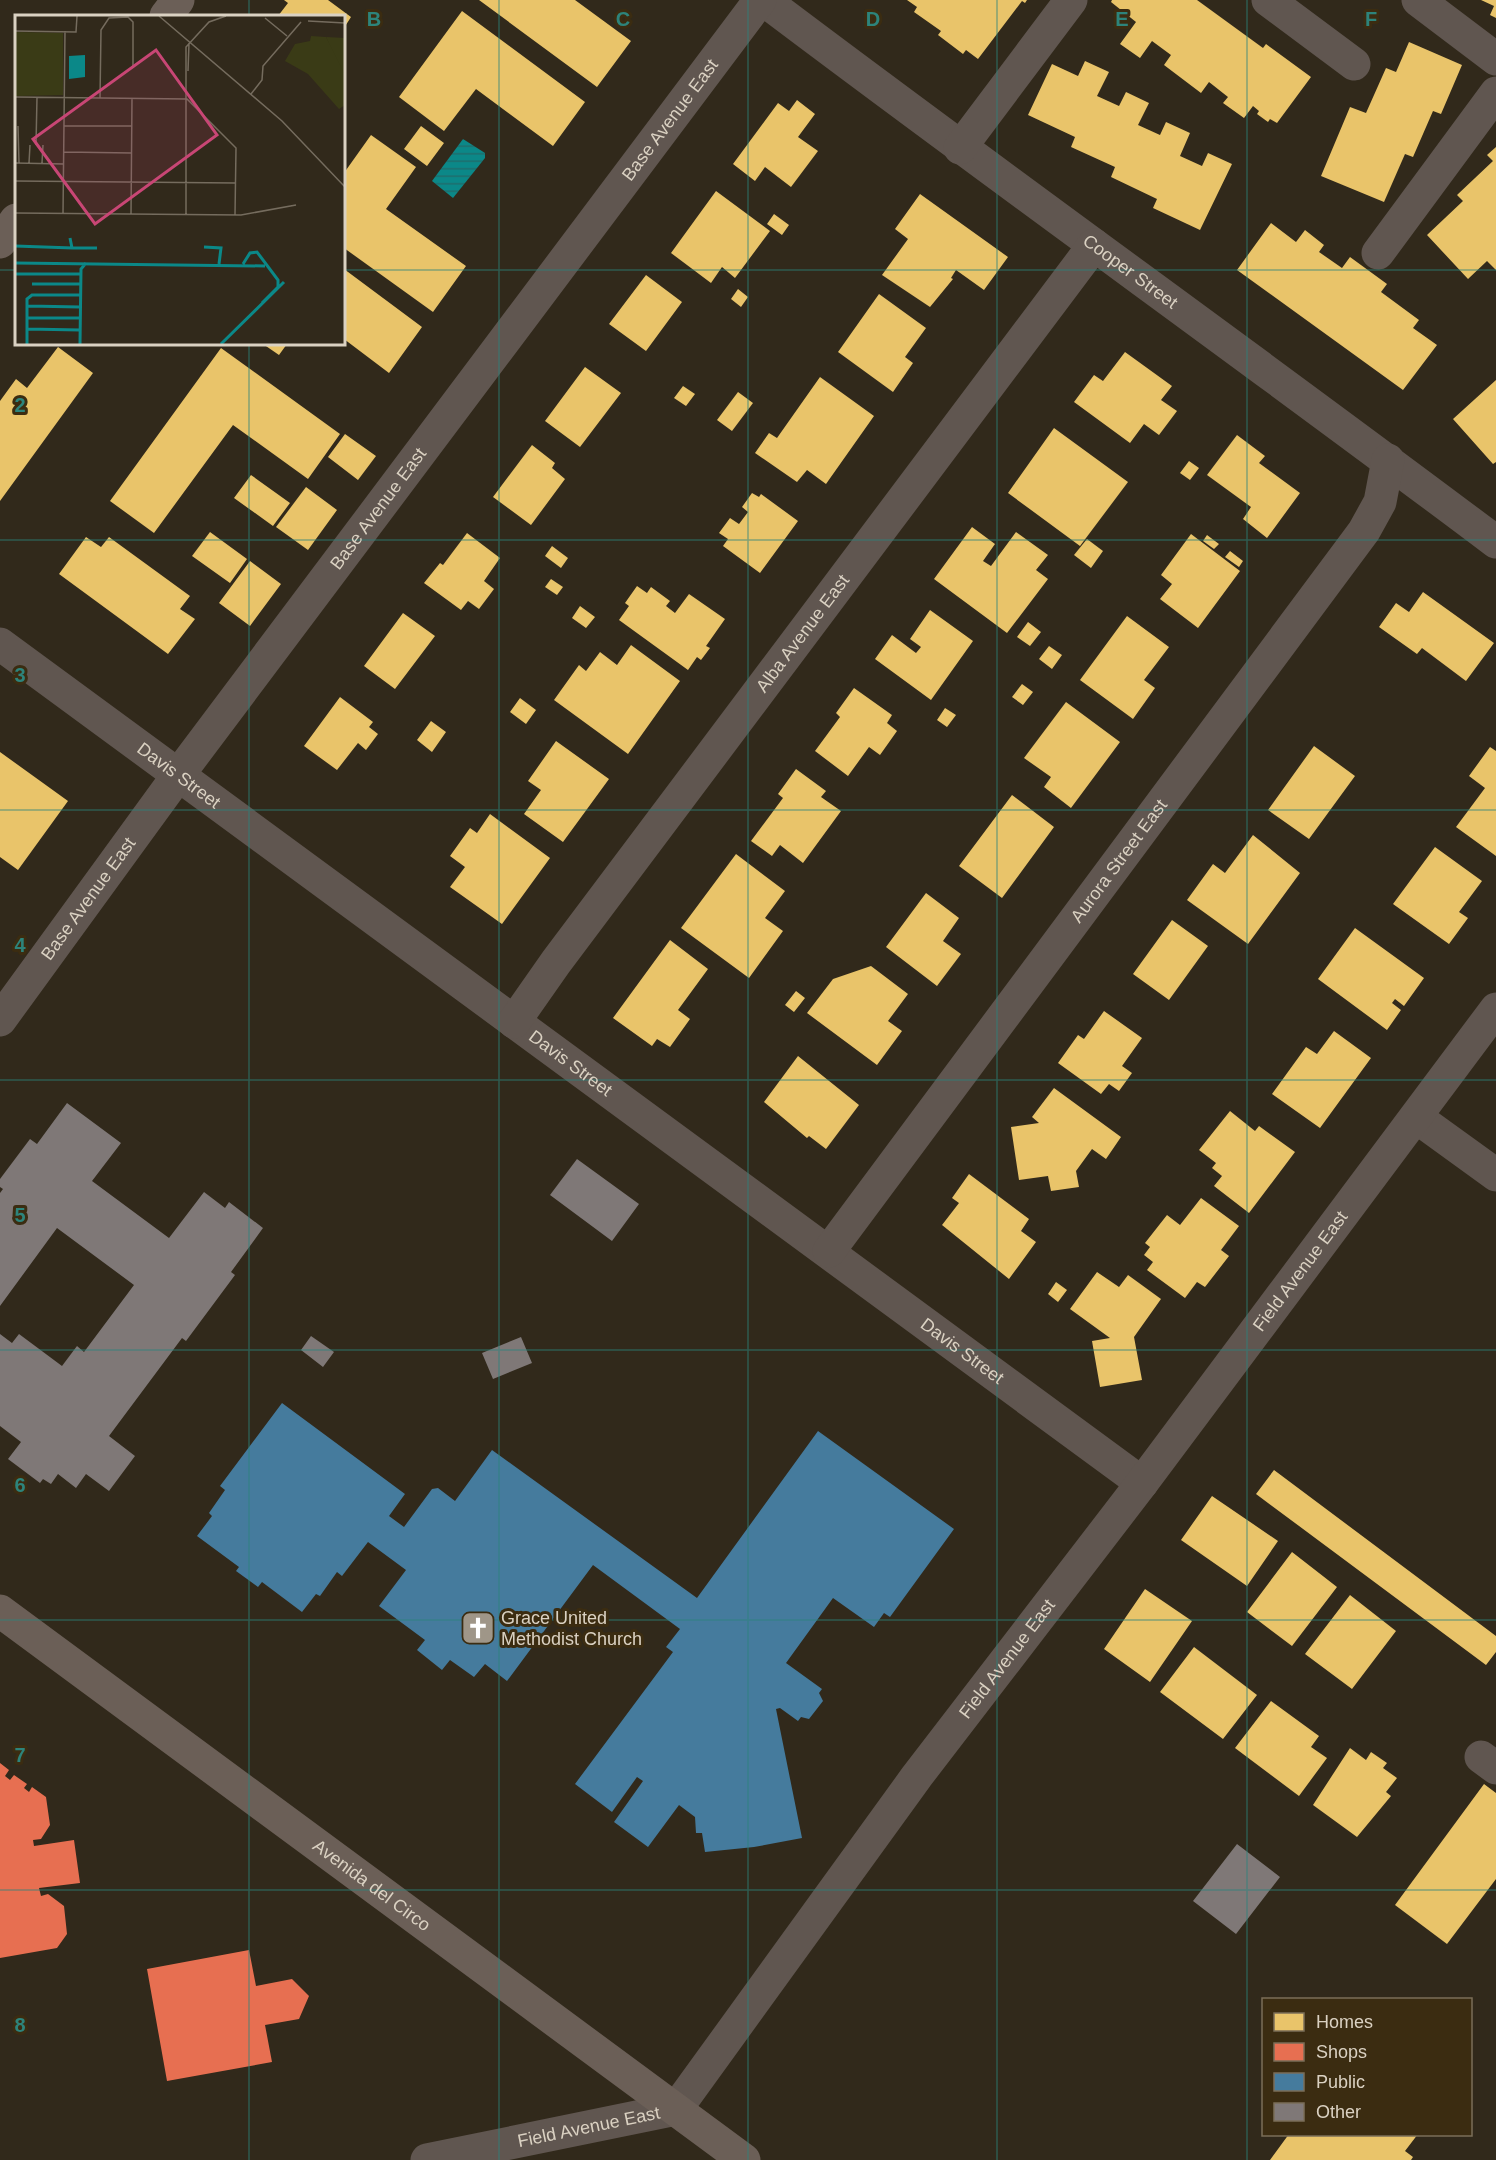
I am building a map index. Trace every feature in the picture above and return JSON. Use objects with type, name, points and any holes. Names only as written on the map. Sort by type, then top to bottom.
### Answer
[{"type":"street","points":[[167,15],[178,0]]},
{"type":"street","name":"Cooper Street","points":[[762,0],[960,148],[1388,460],[1496,542]]},
{"type":"street","name":"Base Avenue East","points":[[0,1020],[178,774],[762,0]]},
{"type":"street","points":[[960,148],[1071,0]]},
{"type":"street","points":[[1268,0],[1354,64]]},
{"type":"street","points":[[1418,0],[1496,59]]},
{"type":"street","points":[[1378,253],[1496,93]]},
{"type":"street","points":[[0,242],[15,221]]},
{"type":"street","name":"Alba Avenue East","points":[[514,1022],[556,962],[1094,245]]},
{"type":"street","name":"Aurora Street East","points":[[829,1251],[1364,531],[1380,502],[1388,460]]},
{"type":"street","name":"Davis Street","points":[[0,644],[1142,1483]]},
{"type":"street","name":"Field Avenue East","points":[[427,2160],[676,2109],[917,1776],[1142,1483],[1496,1009]]},
{"type":"street","points":[[1416,1117],[1496,1175]]},
{"type":"street","name":"Avenida del Circo","points":[[0,1611],[744,2160]]},
{"type":"water","points":[[463,139],[485,153],[485,158],[453,198],[432,181]]},
{"type":"building: Homes","points":[[284,0],[328,0],[351,17],[345,26],[345,15],[279,15],[288,3]]},
{"type":"building: Homes","points":[[479,0],[575,0],[631,41],[597,87]]},
{"type":"building: Homes","points":[[907,0],[1027,0],[1025,3],[1022,1],[978,59],[966,50],[963,54],[938,35],[941,31],[914,12],[917,7]]},
{"type":"building: Homes","points":[[1112,0],[1197,0],[1263,48],[1266,44],[1311,77],[1277,123],[1270,119],[1268,122],[1257,114],[1259,111],[1253,106],[1244,118],[1223,103],[1228,97],[1209,82],[1201,93],[1164,65],[1171,55],[1152,41],[1140,58],[1120,44],[1136,22],[1111,2]]},
{"type":"building: Homes","points":[[1481,0],[1496,0],[1496,18],[1490,15],[1494,6]]},
{"type":"building: Homes","points":[[462,11],[585,102],[553,146],[476,89],[444,131],[399,97]]},
{"type":"building: Homes","points":[[1409,42],[1462,65],[1441,114],[1433,111],[1413,157],[1405,154],[1384,202],[1321,176],[1350,107],[1366,113],[1386,68],[1396,72]]},
{"type":"building: Homes","points":[[1085,61],[1109,72],[1097,96],[1119,106],[1126,92],[1149,103],[1138,125],[1160,135],[1166,122],[1190,133],[1180,156],[1202,166],[1208,153],[1232,164],[1200,230],[1153,208],[1157,199],[1111,177],[1115,167],[1071,147],[1075,137],[1028,115],[1052,64],[1078,76]]},
{"type":"building: Homes","points":[[797,100],[815,114],[798,137],[818,151],[791,187],[765,167],[755,181],[733,164],[778,103],[789,111]]},
{"type":"building: Homes","points":[[421,126],[444,143],[427,166],[404,149]]},
{"type":"building: Homes","points":[[371,135],[416,167],[386,209],[466,266],[433,312],[345,249],[345,172]]},
{"type":"building: Homes","points":[[1496,147],[1496,270],[1487,261],[1468,279],[1427,235],[1463,201],[1457,195],[1493,161],[1487,155]]},
{"type":"building: Homes","points":[[716,191],[770,231],[735,278],[722,267],[711,283],[671,253]]},
{"type":"building: Homes","points":[[920,194],[1008,257],[984,290],[956,270],[951,278],[953,279],[930,307],[882,275],[908,239],[895,229]]},
{"type":"building: Homes","points":[[774,214],[789,225],[782,235],[767,224]]},
{"type":"building: Homes","points":[[1271,223],[1296,242],[1305,230],[1324,245],[1319,252],[1342,268],[1350,257],[1387,284],[1381,292],[1419,320],[1413,328],[1437,345],[1403,390],[1237,270]]},
{"type":"building: Homes","points":[[345,270],[422,327],[389,373],[345,340]]},
{"type":"building: Homes","points":[[646,275],[682,302],[646,351],[609,324]]},
{"type":"building: Homes","points":[[738,289],[748,297],[741,307],[731,299]]},
{"type":"building: Homes","points":[[879,294],[926,328],[905,357],[913,363],[893,392],[838,352]]},
{"type":"building: Homes","points":[[264,345],[286,345],[279,355]]},
{"type":"building: Homes","points":[[58,347],[93,373],[0,501],[0,401],[16,379],[27,388]]},
{"type":"building: Homes","points":[[221,348],[340,434],[308,479],[233,425],[154,533],[110,501]]},
{"type":"building: Homes","points":[[1125,352],[1172,386],[1161,400],[1177,411],[1159,435],[1144,424],[1130,443],[1074,402],[1094,375],[1103,381]]},
{"type":"building: Homes","points":[[585,367],[621,393],[580,447],[545,421]]},
{"type":"building: Homes","points":[[820,377],[874,416],[826,484],[807,470],[797,482],[755,453],[769,433],[777,438]]},
{"type":"building: Homes","points":[[1496,380],[1496,462],[1493,464],[1453,419]]},
{"type":"building: Homes","points":[[683,386],[695,394],[686,406],[674,398]]},
{"type":"building: Homes","points":[[738,392],[753,403],[732,431],[717,420]]},
{"type":"building: Homes","points":[[1054,428],[1128,482],[1080,546],[1008,493]]},
{"type":"building: Homes","points":[[345,434],[376,456],[358,480],[328,457]]},
{"type":"building: Homes","points":[[1237,435],[1265,456],[1259,463],[1300,493],[1267,538],[1243,519],[1251,507],[1207,475]]},
{"type":"building: Homes","points":[[532,445],[555,463],[552,468],[565,479],[531,525],[493,497]]},
{"type":"building: Homes","points":[[1189,461],[1199,468],[1190,480],[1180,473]]},
{"type":"building: Homes","points":[[251,475],[290,503],[273,526],[234,498]]},
{"type":"building: Homes","points":[[306,487],[337,510],[308,550],[276,527]]},
{"type":"building: Homes","points":[[752,493],[759,497],[761,494],[798,521],[760,573],[723,546],[728,539],[719,533],[730,518],[739,524],[748,512],[742,507]]},
{"type":"building: Homes","points":[[972,527],[995,544],[983,561],[991,566],[1016,532],[1048,555],[1036,570],[1048,579],[1007,633],[934,579]]},
{"type":"building: Homes","points":[[210,532],[247,559],[230,583],[192,556]]},
{"type":"building: Homes","points":[[467,533],[500,558],[484,581],[494,589],[479,609],[468,601],[461,610],[424,583],[440,563],[443,565]]},
{"type":"building: Homes","points":[[1191,534],[1240,571],[1198,628],[1160,599],[1172,584],[1161,575]]},
{"type":"building: Homes","points":[[1207,535],[1219,544],[1214,549],[1203,541]]},
{"type":"building: Homes","points":[[86,537],[101,547],[109,537],[190,596],[180,609],[195,619],[168,654],[59,574]]},
{"type":"building: Homes","points":[[1087,539],[1103,551],[1091,568],[1074,555]]},
{"type":"building: Homes","points":[[552,546],[568,558],[561,568],[545,556]]},
{"type":"building: Homes","points":[[1230,551],[1243,561],[1239,567],[1225,557]]},
{"type":"building: Homes","points":[[250,561],[281,584],[250,626],[219,603]]},
{"type":"building: Homes","points":[[551,579],[563,587],[557,595],[545,587]]},
{"type":"building: Homes","points":[[637,586],[647,593],[651,587],[670,601],[666,606],[675,613],[689,594],[725,619],[706,646],[710,648],[701,660],[697,657],[688,670],[619,620],[629,606],[625,603]]},
{"type":"building: Homes","points":[[1423,592],[1494,643],[1466,681],[1422,648],[1417,654],[1379,627],[1396,603],[1409,612]]},
{"type":"building: Homes","points":[[580,606],[595,617],[586,628],[572,618]]},
{"type":"building: Homes","points":[[930,610],[973,641],[931,700],[875,659],[892,635],[916,653],[921,647],[910,639]]},
{"type":"building: Homes","points":[[403,613],[435,636],[395,689],[364,666]]},
{"type":"building: Homes","points":[[1127,616],[1169,647],[1144,680],[1155,688],[1133,719],[1080,680]]},
{"type":"building: Homes","points":[[1028,622],[1041,632],[1030,646],[1017,637]]},
{"type":"building: Homes","points":[[631,645],[680,681],[628,754],[554,700],[579,665],[586,671],[600,652],[617,665]]},
{"type":"building: Homes","points":[[1049,646],[1062,655],[1052,669],[1039,659]]},
{"type":"building: Homes","points":[[1022,684],[1033,692],[1023,705],[1012,697]]},
{"type":"building: Homes","points":[[854,688],[892,715],[887,723],[897,731],[880,755],[869,747],[848,776],[815,751],[840,717],[836,713]]},
{"type":"building: Homes","points":[[340,697],[373,722],[369,727],[378,734],[366,750],[358,743],[337,770],[304,746]]},
{"type":"building: Homes","points":[[520,698],[536,710],[526,724],[510,712]]},
{"type":"building: Homes","points":[[1066,702],[1120,742],[1071,808],[1044,787],[1051,777],[1024,758]]},
{"type":"building: Homes","points":[[945,708],[956,715],[947,727],[937,720]]},
{"type":"building: Homes","points":[[431,721],[446,732],[432,752],[417,740]]},
{"type":"building: Homes","points":[[556,741],[609,779],[563,842],[524,814],[541,790],[528,781]]},
{"type":"building: Homes","points":[[1314,746],[1355,776],[1309,839],[1268,810]]},
{"type":"building: Homes","points":[[1490,747],[1496,751],[1496,856],[1456,827],[1485,788],[1469,776]]},
{"type":"building: Homes","points":[[0,752],[68,801],[18,870],[0,857]]},
{"type":"building: Homes","points":[[796,769],[826,791],[821,797],[841,811],[803,863],[780,845],[772,856],[751,841],[783,798],[778,794]]},
{"type":"building: Homes","points":[[1012,795],[1054,827],[1002,898],[959,866]]},
{"type":"building: Homes","points":[[490,814],[550,858],[502,924],[450,887],[465,867],[450,856],[470,828],[477,833]]},
{"type":"building: Homes","points":[[1253,835],[1300,873],[1248,944],[1187,900],[1213,864],[1225,873]]},
{"type":"building: Homes","points":[[1435,847],[1482,881],[1459,912],[1468,918],[1449,944],[1393,904]]},
{"type":"building: Homes","points":[[736,854],[785,891],[765,918],[783,931],[749,978],[681,928]]},
{"type":"building: Homes","points":[[926,893],[959,918],[943,941],[961,954],[937,986],[886,947]]},
{"type":"building: Homes","points":[[1172,920],[1208,946],[1169,1000],[1133,974]]},
{"type":"building: Homes","points":[[1355,928],[1424,978],[1404,1006],[1395,999],[1392,1003],[1401,1010],[1387,1030],[1318,979]]},
{"type":"building: Homes","points":[[670,940],[708,969],[678,1010],[690,1019],[670,1047],[657,1039],[652,1046],[613,1018]]},
{"type":"building: Homes","points":[[871,966],[908,994],[888,1021],[902,1031],[877,1065],[807,1013],[833,979]]},
{"type":"building: Homes","points":[[796,991],[805,998],[794,1012],[785,1005]]},
{"type":"building: Homes","points":[[1104,1011],[1142,1038],[1122,1066],[1132,1073],[1119,1091],[1109,1084],[1101,1094],[1058,1063],[1078,1035],[1084,1039]]},
{"type":"building: Homes","points":[[1334,1031],[1371,1058],[1320,1128],[1272,1094],[1306,1047],[1317,1054]]},
{"type":"building: Homes","points":[[798,1056],[859,1105],[826,1149],[809,1136],[807,1138],[764,1102]]},
{"type":"building: Homes","points":[[1054,1088],[1121,1137],[1106,1159],[1092,1149],[1076,1171],[1079,1187],[1051,1191],[1048,1176],[1019,1180],[1011,1127],[1039,1123],[1032,1117]]},
{"type":"building: Homes","points":[[1230,1111],[1255,1131],[1259,1126],[1295,1152],[1249,1213],[1214,1186],[1222,1176],[1212,1168],[1216,1163],[1199,1150]]},
{"type":"building: Homes","points":[[969,1174],[1029,1219],[1021,1231],[1036,1242],[1009,1279],[942,1225],[959,1203],[952,1198]]},
{"type":"building: Homes","points":[[1201,1198],[1239,1226],[1221,1250],[1229,1256],[1205,1287],[1197,1282],[1185,1298],[1147,1270],[1153,1262],[1144,1255],[1150,1247],[1145,1243],[1167,1215],[1180,1225]]},
{"type":"building: Homes","points":[[1097,1272],[1119,1287],[1128,1275],[1161,1299],[1134,1337],[1142,1380],[1100,1387],[1092,1341],[1110,1338],[1070,1309]]},
{"type":"building: Homes","points":[[1056,1282],[1067,1290],[1058,1302],[1048,1294]]},
{"type":"building: Homes","points":[[1274,1470],[1496,1636],[1496,1652],[1486,1665],[1256,1494]]},
{"type":"building: Homes","points":[[1212,1496],[1278,1541],[1247,1586],[1181,1540]]},
{"type":"building: Homes","points":[[1292,1552],[1337,1587],[1292,1646],[1247,1612]]},
{"type":"building: Homes","points":[[1145,1589],[1192,1621],[1150,1682],[1104,1649]]},
{"type":"building: Homes","points":[[1350,1595],[1396,1631],[1352,1689],[1305,1654]]},
{"type":"building: Homes","points":[[1194,1647],[1257,1695],[1223,1739],[1160,1692]]},
{"type":"building: Homes","points":[[1271,1701],[1319,1736],[1311,1747],[1327,1758],[1299,1796],[1235,1748]]},
{"type":"building: Homes","points":[[1350,1748],[1366,1760],[1371,1752],[1387,1763],[1383,1768],[1397,1778],[1386,1792],[1391,1796],[1357,1837],[1313,1805]]},
{"type":"building: Homes","points":[[1484,1784],[1496,1793],[1496,1879],[1447,1944],[1395,1905]]},
{"type":"building: Homes","points":[[1288,2136],[1416,2136],[1405,2151],[1413,2157],[1411,2160],[1270,2160]]},
{"type":"building: Shops","points":[[0,1763],[9,1770],[5,1776],[10,1780],[14,1775],[27,1784],[24,1788],[29,1792],[32,1787],[46,1797],[50,1825],[41,1839],[33,1840],[34,1846],[74,1840],[80,1883],[39,1888],[41,1896],[48,1894],[64,1906],[67,1934],[57,1948],[0,1958]]},
{"type":"building: Shops","points":[[249,1950],[256,1986],[292,1979],[309,1996],[299,2019],[265,2025],[272,2062],[167,2081],[147,1969]]},
{"type":"building: Public","name":"Grace United Methodist Church","points":[[282,1403],[405,1494],[389,1516],[404,1527],[432,1489],[438,1488],[455,1501],[492,1450],[697,1598],[818,1431],[954,1529],[890,1617],[884,1613],[874,1627],[833,1598],[786,1663],[822,1689],[819,1693],[823,1701],[809,1719],[801,1717],[798,1721],[780,1708],[776,1709],[802,1838],[754,1847],[705,1852],[702,1833],[696,1833],[695,1817],[679,1805],[648,1847],[614,1822],[643,1781],[637,1777],[612,1812],[575,1784],[673,1652],[666,1647],[680,1629],[593,1565],[507,1681],[485,1664],[474,1677],[450,1660],[442,1670],[417,1650],[425,1640],[379,1606],[406,1570],[368,1542],[342,1576],[337,1572],[320,1596],[316,1594],[302,1612],[262,1582],[258,1587],[236,1571],[239,1567],[197,1536],[212,1516],[209,1513],[225,1490],[220,1486]]},
{"type":"building: Other","points":[[67,1103],[121,1143],[92,1181],[169,1238],[204,1192],[225,1208],[229,1202],[263,1228],[231,1272],[235,1275],[186,1341],[182,1338],[109,1436],[135,1456],[109,1491],[86,1474],[76,1488],[58,1474],[51,1484],[43,1479],[40,1483],[8,1459],[21,1442],[0,1426],[0,1334],[12,1343],[19,1334],[62,1366],[77,1346],[84,1352],[134,1285],[57,1228],[0,1306],[0,1193],[3,1189],[0,1187],[0,1179],[30,1139],[37,1144]]},
{"type":"building: Other","points":[[577,1159],[639,1204],[612,1241],[550,1195]]},
{"type":"building: Other","points":[[311,1336],[334,1352],[323,1367],[301,1350]]},
{"type":"building: Other","points":[[521,1337],[532,1363],[493,1379],[482,1353]]},
{"type":"building: Other","points":[[1237,1844],[1280,1877],[1236,1934],[1193,1901]]},
{"type":"place","name":"Grace United Methodist Church","points":[[478,1628]]}]
